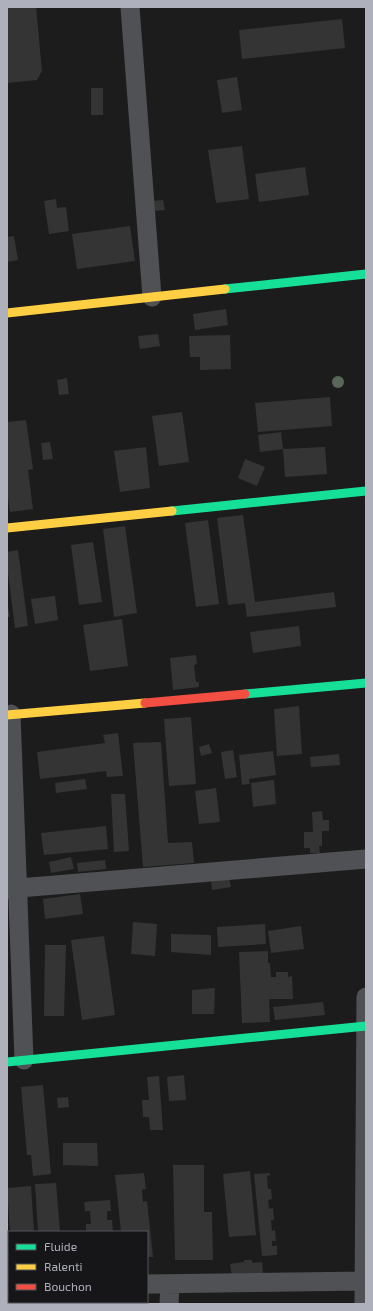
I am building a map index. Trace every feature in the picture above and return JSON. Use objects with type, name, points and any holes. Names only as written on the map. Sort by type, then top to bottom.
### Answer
[{"type":"street","points":[[130,7],[152,297]]},
{"type":"street","points":[[7,313],[366,274]]},
{"type":"street","points":[[7,528],[366,491]]},
{"type":"street","points":[[366,682],[9,714],[16,1061],[366,1026]]},
{"type":"street","points":[[12,889],[366,859]]},
{"type":"street","points":[[364,1304],[366,997]]},
{"type":"street","points":[[148,1284],[365,1281]]},
{"type":"street","points":[[169,1304],[170,1284]]},
{"type":"building","points":[[7,7],[36,7],[42,71],[37,80],[7,83]]},
{"type":"building","points":[[342,19],[345,48],[242,59],[239,30]]},
{"type":"building","points":[[237,77],[242,110],[222,113],[217,80]]},
{"type":"building","points":[[91,88],[103,88],[103,115],[91,115]]},
{"type":"building","points":[[242,146],[249,199],[216,203],[208,150]]},
{"type":"building","points":[[305,167],[309,195],[259,202],[255,174]]},
{"type":"building","points":[[56,199],[57,208],[66,207],[69,231],[49,234],[44,201]]},
{"type":"building","points":[[163,200],[165,210],[155,211],[153,201]]},
{"type":"building","points":[[130,226],[135,261],[77,269],[72,234]]},
{"type":"building","points":[[14,236],[18,260],[7,262],[7,237]]},
{"type":"building","points":[[226,309],[228,325],[195,330],[193,314]]},
{"type":"building","points":[[158,334],[160,346],[140,349],[138,336]]},
{"type":"building","points":[[230,335],[231,369],[200,370],[200,357],[190,357],[189,336]]},
{"type":"building","points":[[67,378],[69,394],[59,395],[57,380]]},
{"type":"building","points":[[330,397],[332,426],[258,432],[255,403]]},
{"type":"building","points":[[182,412],[189,462],[159,466],[152,416]]},
{"type":"building","points":[[26,420],[33,469],[28,470],[33,509],[10,512],[7,492],[7,422]]},
{"type":"building","points":[[281,432],[283,449],[260,452],[258,435]]},
{"type":"building","points":[[50,442],[53,459],[43,460],[41,443]]},
{"type":"building","points":[[146,447],[150,488],[120,492],[114,451]]},
{"type":"building","points":[[325,447],[327,474],[285,477],[283,449]]},
{"type":"building","points":[[245,459],[265,467],[257,486],[238,478]]},
{"type":"building","points":[[243,515],[255,602],[334,592],[336,607],[247,617],[245,603],[228,605],[217,518]]},
{"type":"building","points":[[208,520],[219,604],[196,607],[185,523]]},
{"type":"building","points":[[125,526],[137,613],[114,617],[103,529]]},
{"type":"building","points":[[93,542],[102,602],[79,605],[71,545]]},
{"type":"building","points":[[18,550],[28,626],[15,628],[7,565],[7,552]]},
{"type":"building","points":[[55,596],[58,620],[35,624],[31,599]]},
{"type":"building","points":[[7,601],[10,617],[7,617]]},
{"type":"building","points":[[122,619],[128,666],[90,671],[83,625]]},
{"type":"building","points":[[299,626],[301,646],[253,653],[250,632]]},
{"type":"building","points":[[196,655],[197,664],[194,665],[196,682],[199,682],[199,687],[173,690],[170,658]]},
{"type":"building","points":[[299,706],[302,754],[277,756],[274,709]]},
{"type":"building","points":[[191,717],[196,784],[169,786],[164,719]]},
{"type":"building","points":[[118,733],[123,776],[107,777],[106,771],[40,779],[37,752],[105,743],[103,735]]},
{"type":"building","points":[[161,742],[168,843],[192,842],[194,863],[143,867],[133,743]]},
{"type":"building","points":[[209,744],[212,753],[201,756],[199,747]]},
{"type":"building","points":[[233,750],[237,777],[225,779],[221,752]]},
{"type":"building","points":[[273,751],[276,775],[249,779],[250,784],[242,785],[239,755]]},
{"type":"building","points":[[339,754],[340,765],[311,767],[310,757]]},
{"type":"building","points":[[85,779],[87,789],[56,793],[55,783]]},
{"type":"building","points":[[274,780],[276,804],[253,807],[251,783]]},
{"type":"building","points":[[216,788],[220,822],[199,824],[195,791]]},
{"type":"building","points":[[111,794],[125,794],[129,851],[114,852]]},
{"type":"building","points":[[322,811],[323,820],[329,820],[329,831],[322,831],[322,846],[319,846],[320,853],[310,853],[310,848],[304,848],[304,832],[313,832],[312,812]]},
{"type":"building","points":[[106,826],[108,849],[44,855],[41,833]]},
{"type":"building","points":[[71,857],[74,869],[51,873],[49,862]]},
{"type":"building","points":[[105,860],[106,869],[78,872],[77,863]]},
{"type":"building","points":[[229,877],[231,887],[212,890],[211,879]]},
{"type":"building","points":[[80,894],[83,914],[45,919],[43,899]]},
{"type":"building","points":[[133,922],[157,924],[155,956],[131,954]]},
{"type":"building","points":[[265,924],[266,944],[218,947],[217,927]]},
{"type":"building","points":[[301,926],[304,949],[271,953],[268,931]]},
{"type":"building","points":[[171,934],[211,935],[211,955],[171,952]]},
{"type":"building","points":[[104,936],[115,1015],[82,1020],[71,940]]},
{"type":"building","points":[[45,945],[66,945],[64,1016],[44,1016]]},
{"type":"building","points":[[268,951],[268,963],[270,963],[271,977],[276,977],[276,972],[288,972],[288,977],[292,976],[293,999],[269,999],[270,1022],[242,1023],[239,952]]},
{"type":"building","points":[[215,988],[214,1014],[192,1014],[192,990]]},
{"type":"building","points":[[323,1002],[325,1015],[275,1020],[273,1007]]},
{"type":"building","points":[[184,1075],[186,1100],[169,1101],[167,1077]]},
{"type":"building","points":[[159,1076],[163,1130],[150,1130],[149,1117],[143,1117],[142,1100],[149,1100],[147,1077]]},
{"type":"building","points":[[43,1085],[51,1174],[33,1176],[31,1155],[27,1155],[21,1087]]},
{"type":"building","points":[[68,1097],[69,1107],[58,1108],[57,1098]]},
{"type":"building","points":[[63,1143],[97,1143],[98,1166],[63,1165]]},
{"type":"building","points":[[173,1165],[204,1165],[204,1212],[212,1212],[213,1260],[175,1260]]},
{"type":"building","points":[[250,1171],[256,1235],[229,1237],[223,1174]]},
{"type":"building","points":[[144,1173],[146,1189],[142,1190],[143,1202],[147,1201],[153,1257],[148,1257],[148,1231],[121,1231],[115,1175]]},
{"type":"building","points":[[270,1173],[270,1175],[267,1176],[268,1189],[271,1189],[272,1199],[268,1200],[269,1209],[273,1208],[274,1220],[271,1220],[272,1231],[275,1230],[276,1241],[272,1241],[272,1246],[277,1246],[277,1255],[262,1256],[254,1174]]},
{"type":"building","points":[[56,1183],[60,1231],[38,1231],[35,1184]]},
{"type":"building","points":[[31,1186],[34,1231],[10,1231],[7,1188]]},
{"type":"building","points":[[110,1200],[111,1211],[107,1211],[107,1220],[112,1220],[113,1231],[86,1231],[86,1224],[91,1224],[90,1211],[85,1211],[84,1202]]},
{"type":"building","points":[[244,1260],[252,1260],[252,1263],[262,1262],[263,1273],[232,1276],[230,1264],[244,1262]]},
{"type":"traffic: fast","points":[[225,289],[366,274]]},
{"type":"traffic: fast","points":[[172,511],[366,491]]},
{"type":"traffic: fast","points":[[245,694],[366,683]]},
{"type":"traffic: fast","points":[[7,1062],[366,1026]]},
{"type":"traffic: slow","points":[[7,313],[225,289]]},
{"type":"traffic: slow","points":[[7,528],[172,511]]},
{"type":"traffic: slow","points":[[7,715],[145,703]]},
{"type":"traffic: jam","points":[[145,703],[245,694]]}]
